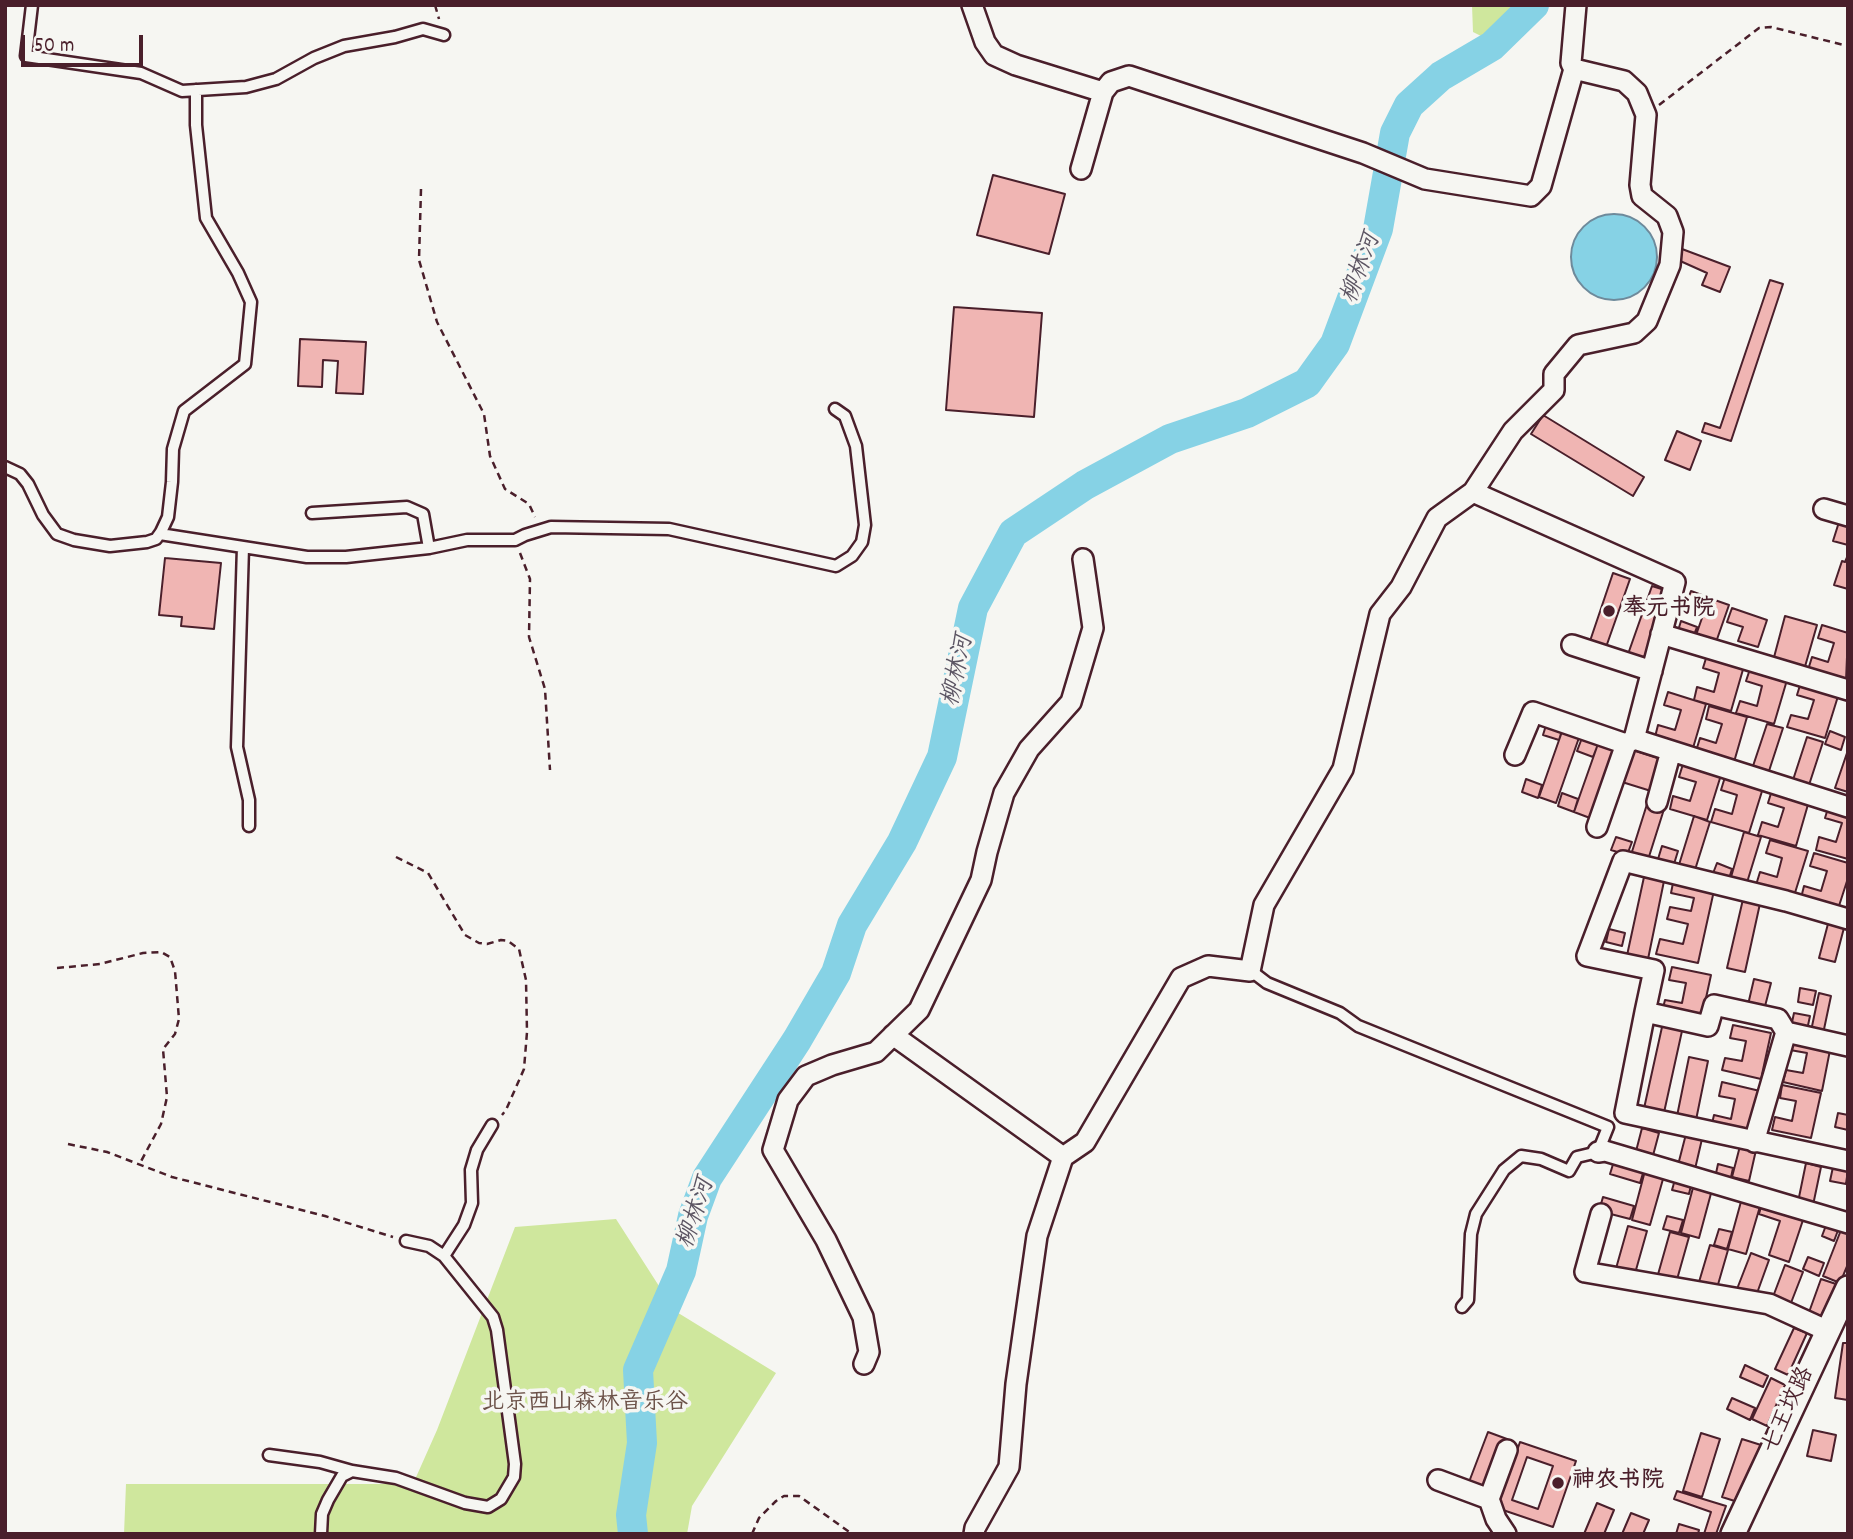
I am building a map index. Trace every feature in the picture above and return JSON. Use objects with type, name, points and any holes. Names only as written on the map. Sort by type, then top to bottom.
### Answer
[{"type":"street","points":[[972,5],[985,42],[994,55],[1016,65],[1103,92]]},
{"type":"street","points":[[1081,169],[1103,92],[1111,82],[1129,76],[1363,153],[1425,179],[1531,196],[1541,186],[1574,69],[1572,62],[1576,5]]},
{"type":"street","points":[[974,1534],[1009,1466],[1016,1384],[1037,1236],[1063,1157],[1085,1142],[1181,978],[1208,965],[1250,970],[1264,905],[1343,769],[1380,614],[1401,587],[1437,518],[1473,492],[1513,431],[1554,390],[1554,374],[1577,345],[1633,333],[1647,321],[1671,265],[1673,232],[1667,216],[1642,196],[1640,185],[1646,115],[1637,93],[1624,82],[1574,69]]},
{"type":"street","points":[[1473,492],[1675,582],[1630,742],[1597,827]]},
{"type":"street","points":[[1825,509],[1848,516]]},
{"type":"street","points":[[864,1364],[869,1352],[863,1317],[825,1240],[773,1150],[789,1100],[806,1076],[876,1052],[919,1010],[981,880],[1004,793],[1030,749],[1071,702],[1093,628],[1083,559]]},
{"type":"street","points":[[1661,634],[1848,690]]},
{"type":"street","points":[[1572,645],[1652,671]]},
{"type":"street","points":[[1515,755],[1533,712],[1630,742],[1671,751],[1848,807]]},
{"type":"street","points":[[1657,802],[1671,751]]},
{"type":"street","points":[[1848,919],[1623,861],[1587,956],[1654,970],[1625,1113],[1848,1161]]},
{"type":"street","points":[[1645,1012],[1708,1026],[1714,1005],[1778,1019],[1786,1032],[1848,1046]]},
{"type":"street","points":[[1754,1142],[1786,1032]]},
{"type":"street","points":[[893,1035],[1063,1157]]},
{"type":"street","points":[[1598,1152],[1618,1155],[1848,1223]]},
{"type":"street","points":[[1601,1214],[1586,1272],[1769,1304],[1828,1331]]},
{"type":"street","name":"七王坟路","points":[[1733,1534],[1848,1288]]},
{"type":"street","points":[[1506,1534],[1496,1519],[1489,1499],[1507,1450]]},
{"type":"street","points":[[1438,1480],[1489,1499]]},
{"type":"lane","points":[[32,5],[26,56],[141,74],[182,91],[246,87],[276,79],[314,58],[344,46],[422,29],[444,35]]},
{"type":"lane","points":[[5,467],[20,474],[28,484],[57,534],[110,547],[147,542],[160,534],[168,517],[173,449],[184,411],[245,364],[251,302],[238,273],[206,218],[196,125],[196,90]]},
{"type":"lane","points":[[160,534],[307,557],[333,557],[429,548],[467,540],[515,540],[551,527],[669,529],[836,566],[852,556],[862,542],[865,524],[856,446],[845,416],[835,409]]},
{"type":"lane","points":[[312,513],[407,507],[423,514],[429,548]]},
{"type":"lane","points":[[243,547],[237,747],[249,800],[249,825]]},
{"type":"lane","points":[[1250,970],[1267,982],[1340,1013],[1358,1026],[1608,1127],[1598,1152],[1577,1157],[1569,1171],[1541,1159],[1521,1156],[1504,1170],[1476,1214],[1471,1234],[1468,1300],[1462,1307]]},
{"type":"lane","points":[[444,1256],[464,1225],[472,1203],[471,1170],[477,1150],[492,1125]]},
{"type":"lane","points":[[269,1455],[320,1462],[352,1471],[396,1478],[465,1503],[488,1507],[501,1499],[514,1477],[515,1464],[498,1330],[493,1317],[444,1256],[429,1246],[406,1241]]},
{"type":"lane","points":[[321,1534],[322,1514],[328,1500],[342,1476],[352,1471]]},
{"type":"path","points":[[1646,115],[1759,28],[1771,27],[1848,46]]},
{"type":"path","points":[[421,189],[419,260],[438,322],[484,414],[490,456],[505,489],[529,504],[538,531]]},
{"type":"path","points":[[515,540],[530,579],[529,637],[545,689],[550,770]]},
{"type":"path","points":[[396,856],[428,873],[465,935],[479,943],[508,941],[519,949],[526,980],[527,1032],[524,1069],[506,1110],[492,1125]]},
{"type":"path","points":[[57,968],[100,964],[143,953],[160,952],[170,957],[175,971],[179,1019],[175,1034],[163,1049],[167,1097],[160,1124],[139,1165]]},
{"type":"path","points":[[68,1144],[94,1147],[172,1177],[326,1216],[406,1241]]},
{"type":"path","points":[[752,1534],[760,1518],[784,1496],[799,1496],[852,1534]]},
{"type":"green space","points":[[1472,5],[1548,5],[1519,25],[1489,40],[1473,32]]},
{"type":"green space","name":"北京西山森林音乐谷","points":[[616,1219],[675,1311],[776,1373],[692,1506],[687,1534],[124,1534],[126,1484],[413,1484],[437,1430],[515,1227]]},
{"type":"water","points":[[1614,214],[1638,221],[1650,233],[1657,257],[1650,281],[1638,293],[1614,300],[1590,293],[1578,281],[1571,257],[1578,233],[1590,221]]},
{"type":"building","points":[[993,175],[1065,194],[1049,254],[977,235]]},
{"type":"building","points":[[1682,249],[1730,267],[1720,292],[1702,285],[1707,273],[1678,260]]},
{"type":"building","points":[[1770,280],[1783,284],[1731,441],[1702,432],[1705,423],[1720,428]]},
{"type":"building","points":[[954,307],[1042,313],[1034,417],[946,410]]},
{"type":"building","points":[[300,339],[366,342],[363,394],[336,393],[338,361],[323,360],[322,387],[298,386]]},
{"type":"building","points":[[1543,415],[1644,477],[1633,496],[1531,434]]},
{"type":"building","points":[[1677,431],[1701,441],[1690,470],[1665,460]]},
{"type":"building","points":[[1839,522],[1848,525],[1848,545],[1833,541]]},
{"type":"building","points":[[1848,555],[1848,589],[1834,585],[1842,561],[1845,562]]},
{"type":"building","points":[[165,558],[221,563],[214,629],[181,626],[182,617],[159,615]]},
{"type":"building","name":"奉元书院","points":[[1613,573],[1630,579],[1605,650],[1589,644]]},
{"type":"building","points":[[1652,586],[1668,591],[1643,662],[1627,657]]},
{"type":"building","points":[[1691,591],[1707,597],[1702,610],[1686,604]]},
{"type":"building","points":[[1709,598],[1729,605],[1715,645],[1695,638]]},
{"type":"building","points":[[1732,608],[1767,620],[1758,647],[1738,641],[1743,627],[1727,622]]},
{"type":"building","points":[[1785,616],[1817,625],[1804,670],[1773,661]]},
{"type":"building","points":[[1681,621],[1697,627],[1692,640],[1677,634]]},
{"type":"building","points":[[1822,625],[1848,633],[1846,681],[1808,670],[1812,657],[1828,662],[1834,643],[1818,638]]},
{"type":"building","points":[[1707,655],[1744,666],[1731,711],[1694,700],[1697,687],[1714,692],[1719,673],[1703,668]]},
{"type":"building","points":[[1750,669],[1787,680],[1774,724],[1736,713],[1740,701],[1757,706],[1762,686],[1746,681]]},
{"type":"building","points":[[1801,682],[1839,693],[1825,738],[1787,727],[1791,715],[1808,719],[1814,700],[1797,695]]},
{"type":"building","points":[[1668,692],[1706,704],[1693,748],[1655,737],[1658,725],[1675,730],[1681,710],[1664,705]]},
{"type":"building","points":[[1709,706],[1747,717],[1734,762],[1696,751],[1700,738],[1716,743],[1722,724],[1706,719]]},
{"type":"building","points":[[1547,722],[1563,727],[1559,740],[1543,735]]},
{"type":"building","points":[[1767,724],[1783,728],[1769,771],[1753,766]]},
{"type":"building","points":[[1564,726],[1581,732],[1556,803],[1539,797]]},
{"type":"building","points":[[1830,731],[1845,737],[1841,750],[1825,744]]},
{"type":"building","points":[[1807,737],[1823,742],[1809,785],[1793,780]]},
{"type":"building","points":[[1582,738],[1598,744],[1593,757],[1577,751]]},
{"type":"building","points":[[1599,741],[1615,747],[1590,818],[1574,812]]},
{"type":"building","points":[[1633,750],[1661,759],[1651,791],[1622,782]]},
{"type":"building","points":[[1848,753],[1848,792],[1835,788]]},
{"type":"building","points":[[1683,764],[1721,775],[1707,820],[1670,809],[1673,796],[1690,801],[1696,782],[1679,777]]},
{"type":"building","points":[[1725,777],[1763,788],[1749,833],[1711,822],[1715,809],[1732,814],[1737,795],[1721,790]]},
{"type":"building","points":[[1526,779],[1542,785],[1538,798],[1522,792]]},
{"type":"building","points":[[1772,790],[1809,801],[1796,846],[1758,835],[1762,822],[1778,827],[1784,808],[1768,803]]},
{"type":"building","points":[[1562,793],[1578,799],[1574,812],[1558,806]]},
{"type":"building","points":[[1648,801],[1665,806],[1647,863],[1630,858]]},
{"type":"building","points":[[1829,805],[1848,810],[1848,859],[1816,850],[1819,837],[1836,842],[1842,823],[1825,818]]},
{"type":"building","points":[[1694,816],[1710,822],[1694,873],[1678,868]]},
{"type":"building","points":[[1744,832],[1761,837],[1745,889],[1729,884]]},
{"type":"building","points":[[1616,837],[1632,842],[1627,855],[1611,850]]},
{"type":"building","points":[[1770,840],[1808,851],[1794,896],[1756,885],[1760,872],[1777,877],[1782,858],[1766,853]]},
{"type":"building","points":[[1662,846],[1678,851],[1674,864],[1658,859]]},
{"type":"building","points":[[1814,853],[1848,863],[1848,878],[1838,909],[1801,898],[1804,886],[1821,891],[1827,871],[1810,866]]},
{"type":"building","points":[[1717,863],[1732,869],[1728,882],[1712,876]]},
{"type":"building","points":[[1644,877],[1664,881],[1647,964],[1626,960]]},
{"type":"building","points":[[1674,878],[1715,886],[1698,963],[1656,954],[1660,939],[1683,944],[1688,924],[1667,919],[1670,907],[1691,911],[1694,898],[1671,893]]},
{"type":"building","points":[[1744,895],[1761,899],[1745,972],[1727,968]]},
{"type":"building","points":[[1829,920],[1845,924],[1835,962],[1819,958]]},
{"type":"building","points":[[1609,929],[1625,933],[1622,946],[1606,942]]},
{"type":"building","points":[[1672,967],[1711,975],[1701,1021],[1662,1012],[1665,1000],[1682,1003],[1686,983],[1669,980]]},
{"type":"building","points":[[1754,979],[1771,983],[1763,1014],[1747,1009]]},
{"type":"building","points":[[1800,988],[1816,991],[1813,1005],[1798,1002]]},
{"type":"building","points":[[1819,993],[1831,996],[1823,1034],[1811,1031]]},
{"type":"building","points":[[1794,1013],[1810,1016],[1807,1030],[1791,1027]]},
{"type":"building","points":[[1664,1018],[1684,1022],[1663,1117],[1643,1113]]},
{"type":"building","points":[[1733,1025],[1771,1033],[1761,1079],[1722,1070],[1725,1058],[1742,1061],[1746,1041],[1730,1038]]},
{"type":"building","points":[[1793,1037],[1831,1045],[1822,1091],[1783,1082],[1786,1070],[1803,1073],[1807,1053],[1790,1050]]},
{"type":"building","points":[[1689,1057],[1708,1061],[1696,1120],[1677,1116]]},
{"type":"building","points":[[1722,1082],[1760,1091],[1750,1136],[1711,1128],[1714,1115],[1731,1119],[1735,1099],[1719,1096]]},
{"type":"building","points":[[1782,1085],[1821,1093],[1811,1138],[1772,1130],[1775,1117],[1792,1121],[1796,1101],[1780,1098]]},
{"type":"building","points":[[1838,1113],[1848,1115],[1848,1130],[1835,1127]]},
{"type":"building","points":[[1642,1128],[1659,1133],[1651,1163],[1634,1159]]},
{"type":"building","points":[[1686,1134],[1702,1139],[1695,1169],[1678,1165]]},
{"type":"building","points":[[1740,1146],[1756,1150],[1749,1181],[1732,1177]]},
{"type":"building","points":[[1614,1161],[1644,1170],[1640,1183],[1610,1174]]},
{"type":"building","points":[[1806,1163],[1821,1167],[1812,1210],[1797,1207]]},
{"type":"building","points":[[1718,1164],[1733,1168],[1730,1182],[1715,1178]]},
{"type":"building","points":[[1646,1167],[1665,1172],[1650,1225],[1632,1220]]},
{"type":"building","points":[[1833,1167],[1848,1170],[1846,1184],[1830,1181]]},
{"type":"building","points":[[1676,1176],[1692,1181],[1689,1194],[1672,1190]]},
{"type":"building","points":[[1695,1180],[1713,1186],[1699,1238],[1681,1233]]},
{"type":"building","points":[[1603,1197],[1634,1206],[1630,1219],[1599,1211]]},
{"type":"building","points":[[1742,1198],[1761,1203],[1746,1254],[1728,1249]]},
{"type":"building","points":[[1762,1203],[1804,1217],[1789,1262],[1769,1255],[1780,1221],[1759,1214]]},
{"type":"building","points":[[1667,1216],[1683,1220],[1679,1233],[1663,1229]]},
{"type":"building","points":[[1828,1220],[1840,1225],[1834,1241],[1822,1236]]},
{"type":"building","points":[[1628,1226],[1647,1231],[1634,1277],[1615,1272]]},
{"type":"building","points":[[1719,1229],[1732,1232],[1727,1249],[1714,1245]]},
{"type":"building","points":[[1841,1230],[1848,1233],[1848,1264],[1840,1283],[1823,1276]]},
{"type":"building","points":[[1670,1232],[1689,1237],[1676,1283],[1657,1278]]},
{"type":"building","points":[[1710,1245],[1728,1250],[1717,1288],[1699,1282]]},
{"type":"building","points":[[1751,1253],[1769,1260],[1756,1296],[1737,1289]]},
{"type":"building","points":[[1808,1257],[1824,1263],[1819,1276],[1803,1269]]},
{"type":"building","points":[[1785,1265],[1803,1272],[1789,1308],[1771,1302]]},
{"type":"building","points":[[1821,1279],[1839,1285],[1825,1322],[1808,1315]]},
{"type":"building","points":[[1794,1328],[1807,1333],[1788,1375],[1775,1369]]},
{"type":"building","points":[[1843,1343],[1848,1343],[1848,1400],[1835,1398]]},
{"type":"building","points":[[1745,1365],[1768,1376],[1763,1387],[1740,1377]]},
{"type":"building","points":[[1771,1378],[1785,1385],[1767,1426],[1752,1419]]},
{"type":"building","points":[[1732,1398],[1755,1408],[1750,1420],[1727,1409]]},
{"type":"building","points":[[1813,1430],[1836,1435],[1831,1461],[1807,1456]]},
{"type":"building","points":[[1488,1432],[1507,1439],[1488,1489],[1469,1482]]},
{"type":"building","points":[[1701,1433],[1720,1439],[1702,1497],[1683,1491]]},
{"type":"building","points":[[1742,1439],[1761,1445],[1741,1503],[1722,1497]]},
{"type":"building","name":"神农书院","points":[[1520,1442],[1576,1461],[1553,1527],[1497,1508]],"holes":[[[1527,1457],[1553,1466],[1538,1509],[1512,1500]]]},
{"type":"building","points":[[1677,1491],[1726,1506],[1716,1534],[1704,1534],[1711,1512],[1674,1499]]},
{"type":"building","points":[[1597,1503],[1614,1510],[1604,1534],[1584,1534]]},
{"type":"building","points":[[1631,1513],[1649,1520],[1643,1534],[1622,1534]]},
{"type":"building","points":[[1679,1524],[1699,1530],[1698,1534],[1676,1534]]},
{"type":"waterway","name":"柳林河","points":[[633,1534],[631,1515],[642,1443],[638,1370],[681,1271],[693,1216],[707,1178],[797,1040],[836,973],[852,925],[902,842],[942,757],[973,608],[1013,533],[1085,485],[1170,439],[1247,413],[1307,383],[1335,344],[1378,229],[1395,133],[1409,105],[1441,76],[1492,46],[1534,5]]},
{"type":"place","name":"奉元书院","points":[[1609,611]]},
{"type":"place","name":"神农书院","points":[[1558,1483]]}]
